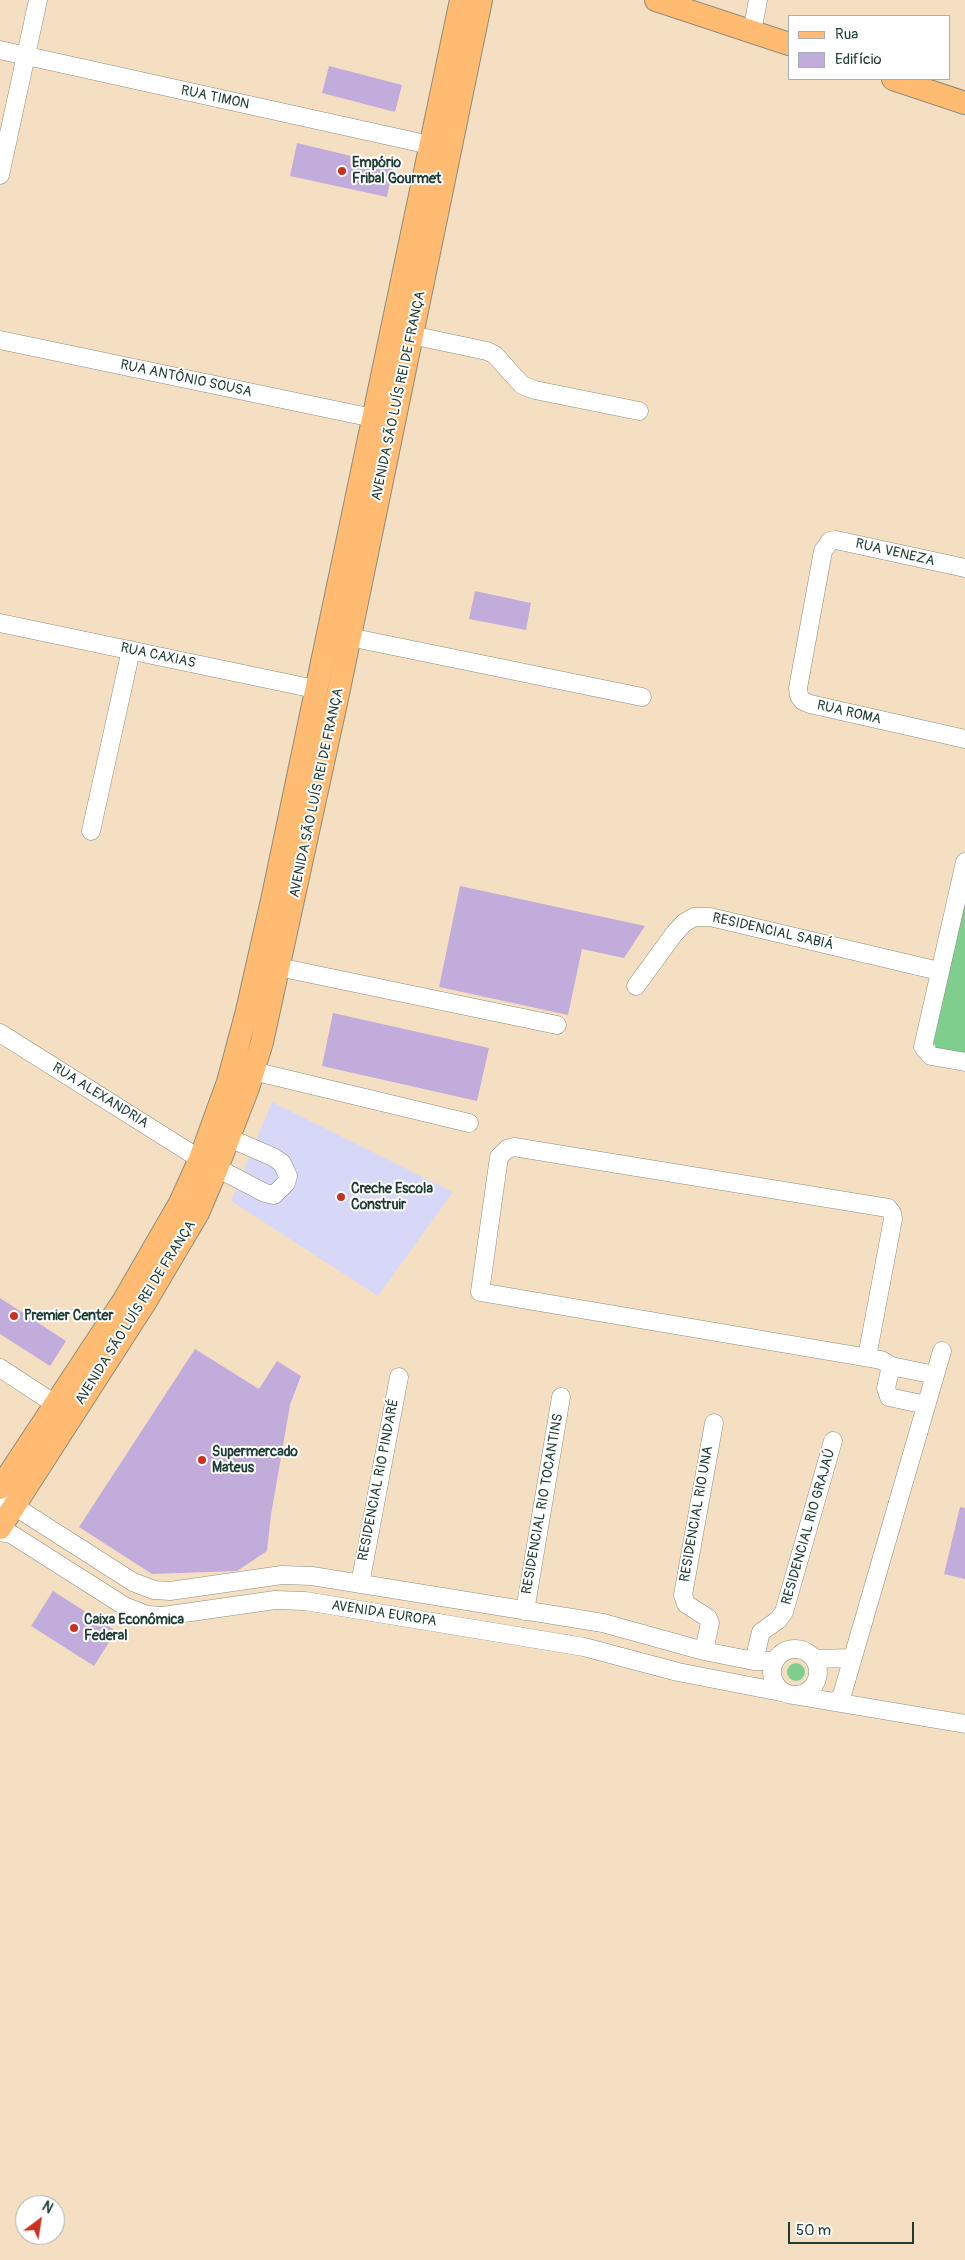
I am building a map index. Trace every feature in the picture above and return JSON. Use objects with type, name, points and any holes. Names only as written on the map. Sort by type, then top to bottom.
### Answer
[{"type":"main road","name":"AVENIDA SÃO LUÍS REI DE FRANÇA","points":[[0,1528],[7,1505],[151,1293],[198,1213],[228,1082],[247,1011],[461,0]]},
{"type":"main road","name":"AVENIDA SÃO LUÍS REI DE FRANÇA","points":[[0,1488],[154,1250],[180,1204],[229,1138],[253,1072],[262,1042],[349,637],[481,0]]},
{"type":"main road","points":[[656,0],[788,44]]},
{"type":"main road","points":[[896,80],[965,102]]},
{"type":"street","points":[[0,175],[38,0]]},
{"type":"street","points":[[752,32],[758,0]]},
{"type":"street","name":"RUA TIMON","points":[[0,50],[430,145]]},
{"type":"street","points":[[411,335],[487,350],[495,355],[522,385],[535,390],[638,411]]},
{"type":"street","name":"RUA ANTÔNIO SOUSA","points":[[0,340],[373,418]]},
{"type":"street","name":"RUA VENEZA","points":[[826,544],[836,540],[965,568]]},
{"type":"street","name":"RUA ROMA","points":[[826,544],[823,550],[798,688],[799,696],[803,701],[810,704],[965,739]]},
{"type":"street","name":"RUA CAXIAS","points":[[0,623],[130,657],[315,689]]},
{"type":"street","points":[[349,637],[642,697]]},
{"type":"street","points":[[91,831],[130,657]]},
{"type":"street","points":[[965,862],[923,1047],[931,1056],[965,1062]]},
{"type":"street","name":"RESIDENCIAL SABIÁ","points":[[636,986],[674,934],[684,923],[694,917],[710,917],[939,971]]},
{"type":"street","points":[[278,967],[557,1024]]},
{"type":"street","name":"RUA ALEXANDRIA","points":[[0,1033],[209,1164],[265,1193],[274,1195],[286,1183],[288,1176],[282,1163],[273,1157],[229,1138]]},
{"type":"street","points":[[253,1072],[470,1123]]},
{"type":"street","points":[[867,1357],[893,1219],[892,1213],[888,1208],[514,1147],[507,1149],[499,1157],[480,1292],[867,1357],[881,1360],[890,1366],[935,1375]]},
{"type":"street","points":[[839,1699],[942,1351]]},
{"type":"street","points":[[890,1366],[886,1392],[890,1397],[926,1405]]},
{"type":"street","points":[[0,1368],[56,1404]]},
{"type":"street","name":"RESIDENCIAL RIO PINDARÉ","points":[[360,1584],[399,1377]]},
{"type":"street","name":"RESIDENCIAL RIO TOCANTINS","points":[[525,1611],[561,1397]]},
{"type":"street","name":"RESIDENCIAL RIO UNA","points":[[704,1650],[710,1623],[708,1618],[686,1604],[682,1596],[714,1423]]},
{"type":"street","name":"RESIDENCIAL RIO GRAJAÚ","points":[[754,1660],[761,1632],[778,1620],[784,1612],[833,1440]]},
{"type":"street","name":"AVENIDA EUROPA","points":[[7,1505],[140,1585],[161,1591],[298,1575],[616,1626],[704,1650],[754,1660],[774,1661]]},
{"type":"street","name":"AVENIDA EUROPA","points":[[0,1532],[11,1534],[126,1607],[139,1613],[163,1616],[275,1600],[305,1601],[584,1647],[678,1672],[790,1694],[839,1699],[863,1707],[965,1724]]},
{"type":"street","points":[[202,1586],[206,1610]]},
{"type":"street","points":[[793,1649],[802,1650],[814,1659],[817,1665],[818,1678],[808,1691],[790,1694],[775,1683],[772,1676],[774,1661],[786,1651],[793,1649]]},
{"type":"street","points":[[814,1659],[852,1658]]},
{"type":"street","name":"AVENIDA EUROPA","points":[[818,1678],[839,1699]]},
{"type":"shaded area","name":"Creche Escola Construir","points":[[272,1102],[453,1192],[378,1296],[231,1201]]},
{"type":"green space","points":[[965,898],[965,1055],[937,1049],[933,1041]]},
{"type":"green space","points":[[792,1663],[800,1663],[805,1668],[803,1679],[792,1681],[787,1676],[787,1668]]},
{"type":"building","points":[[329,66],[402,85],[395,112],[322,93]]},
{"type":"building","name":"Empório Fribal Gourmet","points":[[297,143],[393,166],[387,197],[290,176]]},
{"type":"building","points":[[475,591],[531,603],[526,630],[469,619]]},
{"type":"building","points":[[460,886],[645,926],[624,958],[582,949],[568,1015],[439,987]]},
{"type":"building","points":[[333,1013],[489,1048],[477,1101],[322,1066]]},
{"type":"building","name":"Premier Center","points":[[0,1298],[66,1341],[50,1366],[0,1334]]},
{"type":"building","name":"Supermercado Mateus","points":[[195,1349],[259,1389],[277,1361],[301,1376],[290,1405],[271,1515],[267,1551],[237,1571],[152,1574],[79,1527]]},
{"type":"building","points":[[960,1507],[965,1508],[965,1579],[944,1574]]},
{"type":"building","name":"Caixa Econômica Federal","points":[[53,1591],[116,1631],[94,1666],[31,1626]]},
{"type":"place","name":"Empório Fribal Gourmet","points":[[342,171]]},
{"type":"place","name":"Creche Escola Construir","points":[[341,1197]]},
{"type":"place","name":"Premier Center","points":[[14,1316]]},
{"type":"place","name":"Supermercado Mateus","points":[[202,1460]]},
{"type":"place","name":"Caixa Econômica Federal","points":[[74,1628]]}]
